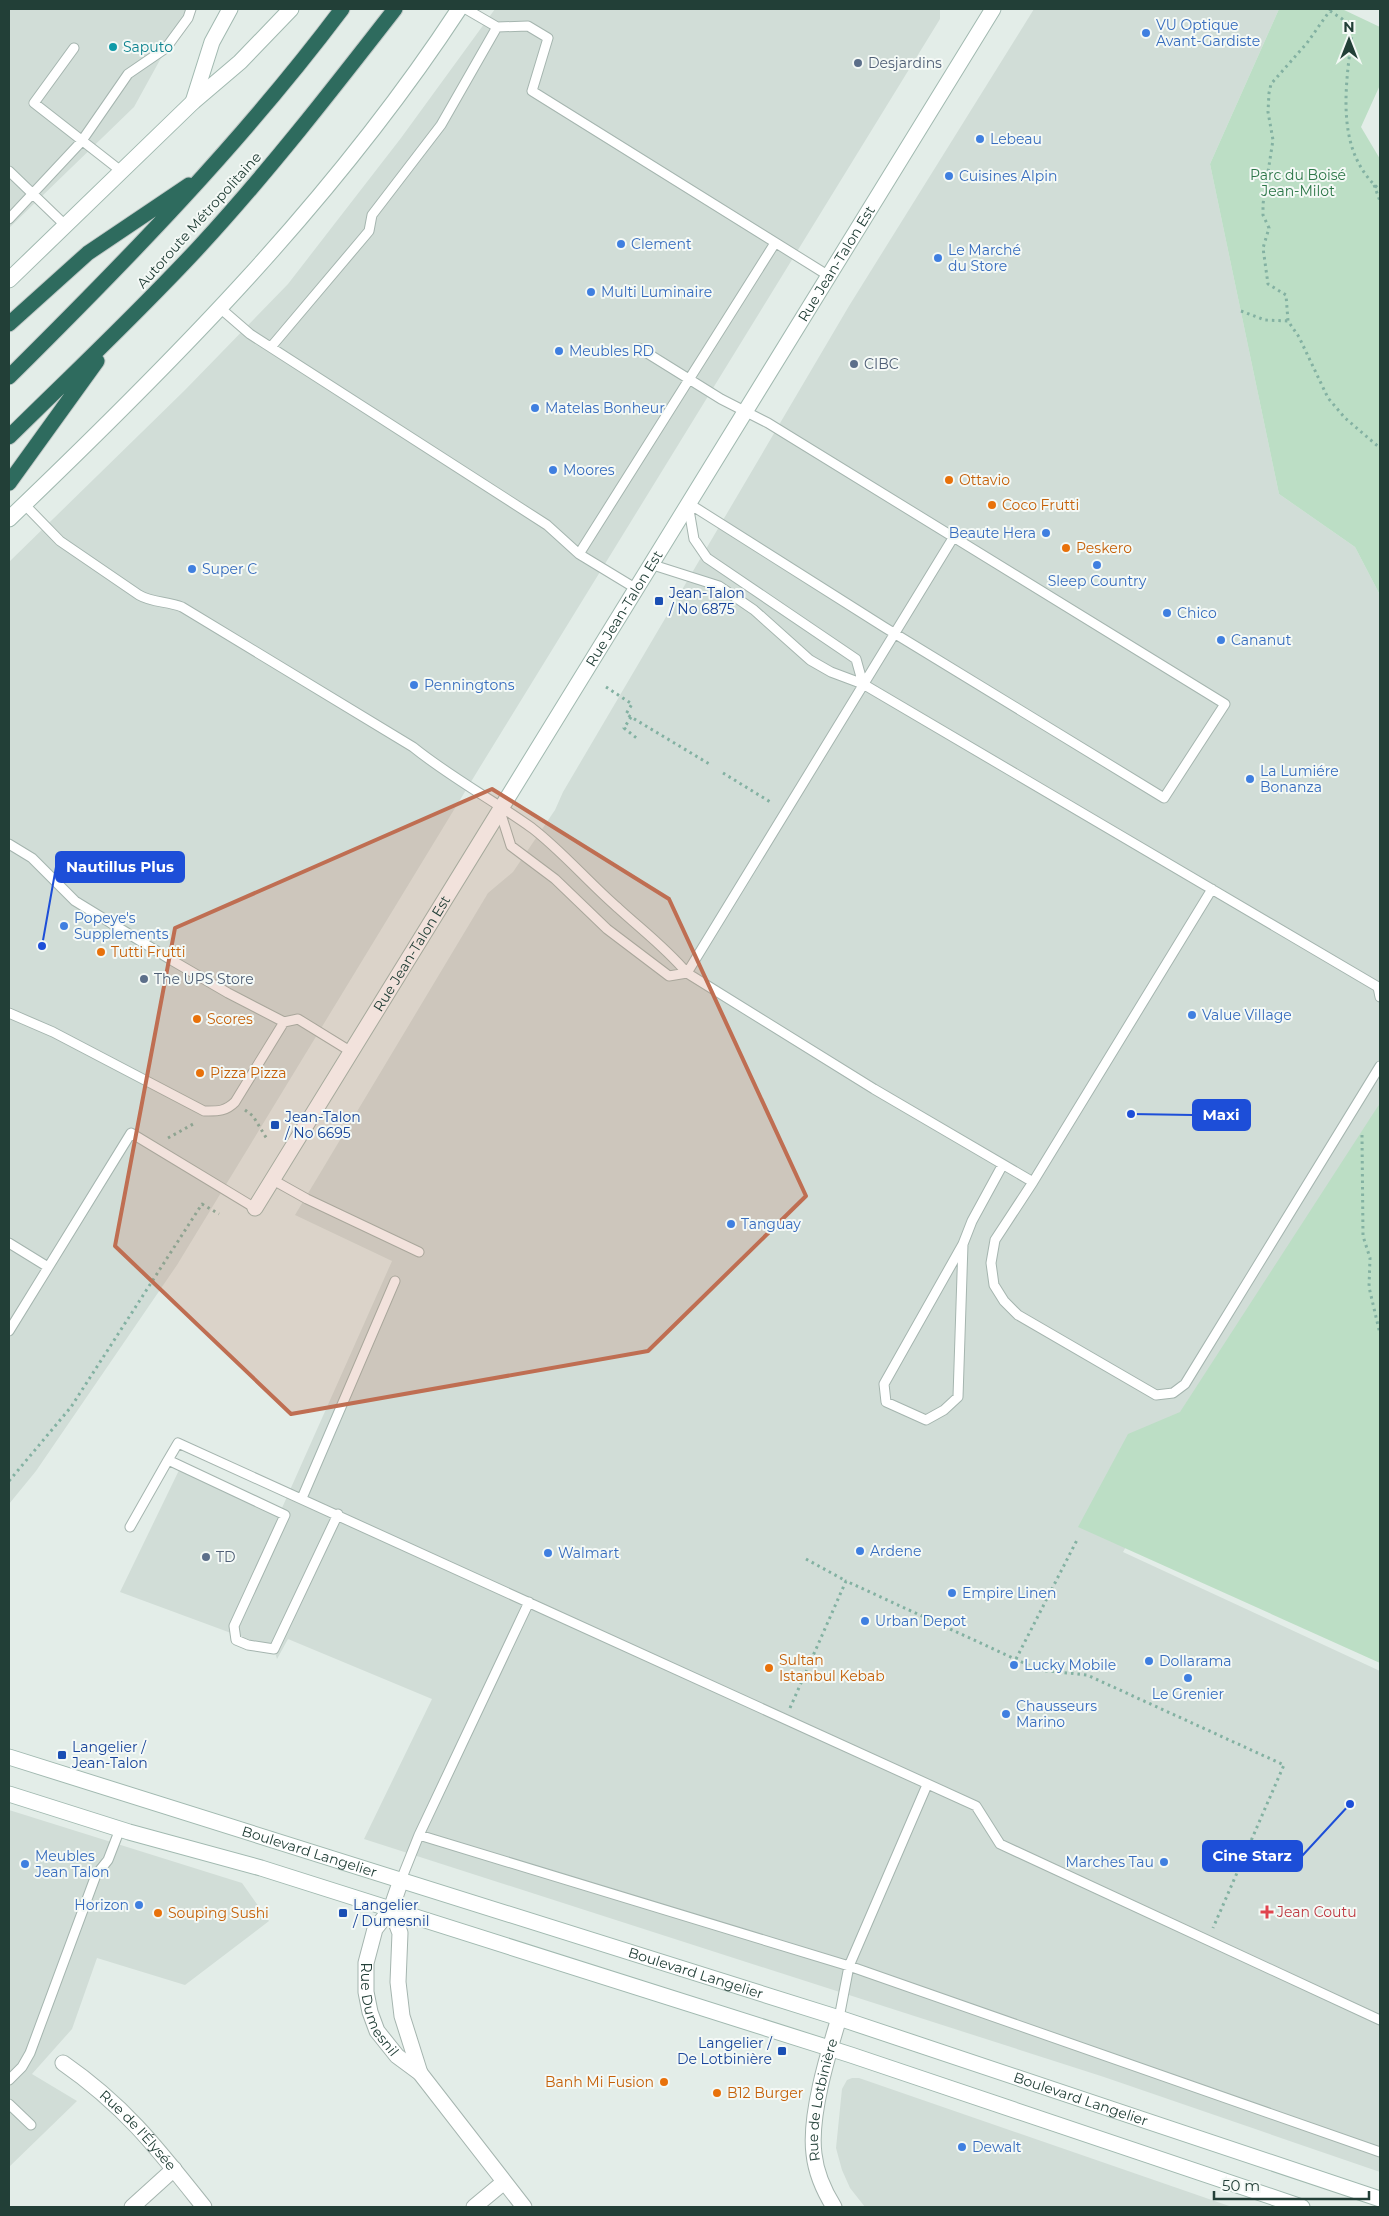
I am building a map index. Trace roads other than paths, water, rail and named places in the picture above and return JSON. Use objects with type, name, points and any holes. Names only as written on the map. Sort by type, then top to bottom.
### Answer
[{"type":"highway","name":"Autoroute Métropolitaine","points":[[9,377],[112,276],[210,170],[263,109],[342,9]]},
{"type":"highway","name":"Autoroute Métropolitaine","points":[[9,437],[198,248],[315,112],[395,9]]},
{"type":"highway","points":[[9,324],[88,253],[210,170]]},
{"type":"highway","points":[[9,483],[121,327]]},
{"type":"main road","points":[[193,102],[212,42],[230,9]]},
{"type":"main road","points":[[10,277],[193,102],[240,62],[291,9]]},
{"type":"main road","points":[[9,518],[153,378],[220,308],[307,210],[375,127],[459,9]]},
{"type":"main road","name":"Rue Jean-Talon Est","points":[[255,1208],[499,808],[993,9]]},
{"type":"main road","name":"Boulevard Langelier","points":[[9,1757],[839,2018],[1380,2199]]},
{"type":"main road","points":[[9,1794],[120,1829],[261,1868],[830,2049],[1016,2109],[1284,2204],[1302,2207]]},
{"type":"main road","name":"Rue Dumesnil","points":[[401,1880],[391,1909],[375,1929],[370,1942],[365,1978],[370,2012],[377,2030],[397,2056],[420,2074],[524,2207]]},
{"type":"main road","name":"Rue Dumesnil","points":[[391,1909],[400,1933],[398,1982],[402,2016],[420,2074]]},
{"type":"main road","name":"Rue de Lotbinière","points":[[834,2207],[821,2180],[813,2142],[817,2105],[839,2018]]},
{"type":"main road","name":"Rue de l'Élysée","points":[[63,2063],[92,2084],[129,2116],[204,2207]]},
{"type":"main road","points":[[132,2207],[174,2169]]},
{"type":"main road","points":[[474,2207],[504,2182]]},
{"type":"lane","points":[[9,219],[81,142],[128,74],[166,48],[188,18],[191,9]]},
{"type":"lane","points":[[466,9],[496,27],[528,26],[548,38],[532,91],[829,276]]},
{"type":"lane","points":[[271,347],[369,231],[372,216],[441,125],[496,27]]},
{"type":"lane","points":[[74,48],[34,103],[81,142],[121,171]]},
{"type":"lane","points":[[9,171],[33,192],[65,225]]},
{"type":"lane","points":[[579,554],[688,379],[776,243]]},
{"type":"lane","points":[[220,308],[250,334],[547,525],[579,554],[635,588]]},
{"type":"lane","points":[[639,348],[1225,704],[1164,798],[894,634],[688,503]]},
{"type":"lane","points":[[688,503],[694,539],[707,558],[856,659],[863,684]]},
{"type":"lane","points":[[24,504],[60,541],[139,595],[151,602],[171,603],[182,607],[412,747],[434,764],[530,827],[566,856],[617,908],[667,950],[687,973],[1002,1166],[1033,1182]]},
{"type":"lane","points":[[499,808],[512,846],[555,879],[607,930],[669,976],[687,973],[953,538]]},
{"type":"lane","points":[[650,564],[719,586],[754,610],[810,660],[831,672],[863,684],[1378,987],[1380,997]]},
{"type":"lane","points":[[9,844],[32,858],[75,901],[228,993],[284,1022],[298,1019],[350,1052]]},
{"type":"lane","points":[[1212,889],[1033,1182],[995,1240],[992,1270],[994,1285],[1004,1301],[1018,1315],[1156,1395],[1174,1393],[1185,1384],[1380,1066]]},
{"type":"lane","points":[[9,1013],[53,1032],[204,1111],[220,1112],[235,1102],[284,1022]]},
{"type":"lane","points":[[9,1331],[131,1133],[255,1208]]},
{"type":"lane","points":[[963,1244],[958,1397],[944,1410],[926,1420],[886,1402],[884,1384],[963,1244],[972,1221],[1002,1166]]},
{"type":"lane","points":[[273,1180],[307,1199],[419,1252]]},
{"type":"lane","points":[[9,1243],[48,1267]]},
{"type":"lane","points":[[302,1498],[395,1281]]},
{"type":"lane","points":[[130,1526],[178,1443],[338,1514],[976,1806],[1000,1844],[1380,2020]]},
{"type":"lane","points":[[168,1460],[285,1515],[234,1626],[236,1640],[248,1645],[274,1649],[338,1514]]},
{"type":"lane","points":[[401,1880],[419,1835],[529,1602]]},
{"type":"lane","points":[[839,2018],[849,1966],[927,1785]]},
{"type":"lane","points":[[9,2080],[26,2061],[30,2053],[96,1875],[108,1860],[120,1829]]},
{"type":"lane","points":[[419,1835],[849,1966],[1380,2152]]},
{"type":"lane","points":[[9,2104],[31,2125]]},
{"type":"place","name":"VU Optique Avant-Gardiste","points":[[1146,33]]},
{"type":"place","name":"Saputo","points":[[113,47]]},
{"type":"place","name":"Desjardins","points":[[858,63]]},
{"type":"place","name":"Lebeau","points":[[980,139]]},
{"type":"place","name":"Cuisines Alpin","points":[[949,176]]},
{"type":"place","name":"Clement","points":[[621,244]]},
{"type":"place","name":"Le Marché du Store","points":[[938,258]]},
{"type":"place","name":"Multi Luminaire","points":[[591,292]]},
{"type":"place","name":"Meubles RD","points":[[559,351]]},
{"type":"place","name":"CIBC","points":[[854,364]]},
{"type":"place","name":"Matelas Bonheur","points":[[535,408]]},
{"type":"place","name":"Moores","points":[[553,470]]},
{"type":"place","name":"Ottavio","points":[[949,480]]},
{"type":"place","name":"Coco Frutti","points":[[992,505]]},
{"type":"place","name":"Beaute Hera","points":[[1046,533]]},
{"type":"place","name":"Peskero","points":[[1066,548]]},
{"type":"place","name":"Sleep Country","points":[[1097,565]]},
{"type":"place","name":"Super C","points":[[192,569]]},
{"type":"place","name":"Jean-Talon / No 6875","points":[[659,601]]},
{"type":"place","name":"Chico","points":[[1167,613]]},
{"type":"place","name":"Cananut","points":[[1221,640]]},
{"type":"place","name":"Penningtons","points":[[414,685]]},
{"type":"place","name":"La Lumiére Bonanza","points":[[1250,779]]},
{"type":"place","name":"Popeye's Supplements","points":[[64,926]]},
{"type":"place","name":"Nautillus Plus","points":[[42,946]]},
{"type":"place","name":"Tutti Frutti","points":[[101,952]]},
{"type":"place","name":"The UPS Store","points":[[144,979]]},
{"type":"place","name":"Value Village","points":[[1192,1015]]},
{"type":"place","name":"Scores","points":[[197,1019]]},
{"type":"place","name":"Pizza Pizza","points":[[200,1073]]},
{"type":"place","name":"Maxi","points":[[1131,1114]]},
{"type":"place","name":"Jean-Talon / No 6695","points":[[275,1125]]},
{"type":"place","name":"Tanguay","points":[[731,1224]]},
{"type":"place","name":"Ardene","points":[[860,1551]]},
{"type":"place","name":"Walmart","points":[[548,1553]]},
{"type":"place","name":"TD","points":[[206,1557]]},
{"type":"place","name":"Empire Linen","points":[[952,1593]]},
{"type":"place","name":"Urban Depot","points":[[865,1621]]},
{"type":"place","name":"Dollarama","points":[[1149,1661]]},
{"type":"place","name":"Lucky Mobile","points":[[1014,1665]]},
{"type":"place","name":"Sultan Istanbul Kebab","points":[[769,1668]]},
{"type":"place","name":"Le Grenier","points":[[1188,1678]]},
{"type":"place","name":"Chausseurs Marino","points":[[1006,1714]]},
{"type":"place","name":"Langelier / Jean-Talon","points":[[62,1755]]},
{"type":"place","name":"Cine Starz","points":[[1350,1804]]},
{"type":"place","name":"Marches Tau","points":[[1164,1862]]},
{"type":"place","name":"Meubles Jean Talon","points":[[25,1864]]},
{"type":"place","name":"Horizon","points":[[139,1905]]},
{"type":"place","name":"Jean Coutu","points":[[1267,1912]]},
{"type":"place","name":"Souping Sushi","points":[[158,1913]]},
{"type":"place","name":"Langelier / Dumesnil","points":[[343,1913]]},
{"type":"place","name":"Langelier / De Lotbinière","points":[[782,2051]]},
{"type":"place","name":"Banh Mi Fusion","points":[[664,2082]]},
{"type":"place","name":"B12 Burger","points":[[717,2093]]},
{"type":"place","name":"Dewalt","points":[[962,2147]]},
{"type":"park label","name":"Parc du Boisé Jean-Milot","points":[[1298,184]]}]
